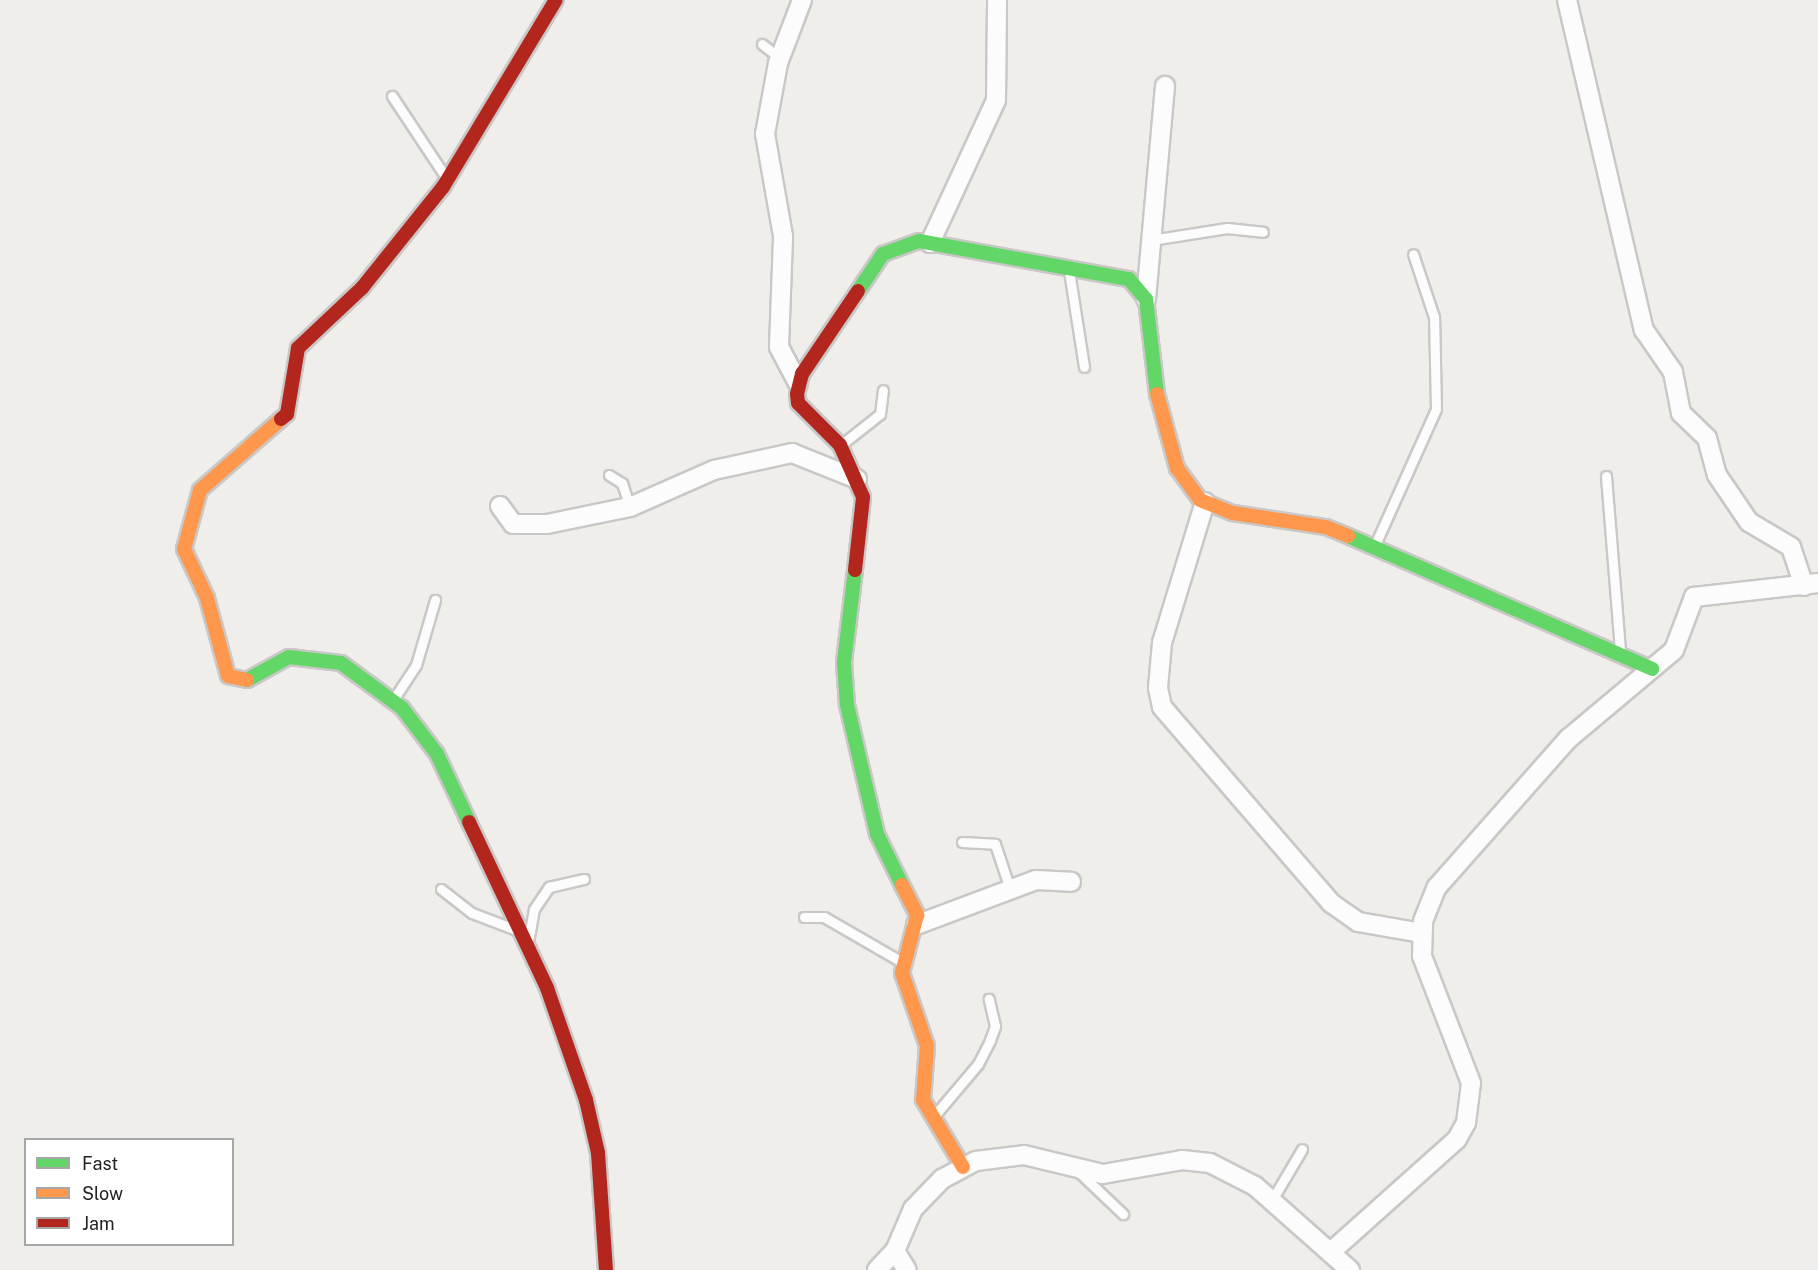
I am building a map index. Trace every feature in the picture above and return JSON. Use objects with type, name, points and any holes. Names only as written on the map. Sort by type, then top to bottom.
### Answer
[{"type":"street","points":[[556,0],[498,103],[447,180],[362,288],[298,348],[287,414],[200,490],[185,530],[188,564],[207,598],[228,676],[244,682],[288,657],[322,657],[341,663],[393,700],[437,754],[528,945],[586,1100],[598,1153],[606,1270]]},
{"type":"street","points":[[802,0],[780,58],[765,145],[783,236],[779,347],[798,383],[798,403],[840,445],[864,497],[844,662],[847,705],[877,834],[914,902],[916,925],[902,962],[903,986],[927,1046],[922,1086],[932,1119],[963,1167]]},
{"type":"street","points":[[930,243],[996,100],[997,0]]},
{"type":"street","points":[[1333,1250],[1457,1139],[1466,1123],[1471,1083],[1455,1031],[1426,972],[1422,933],[1428,907],[1449,870],[1568,739],[1674,650],[1694,597],[1811,585],[1791,547],[1749,522],[1717,475],[1707,438],[1681,413],[1673,372],[1644,330],[1567,0]]},
{"type":"street","points":[[1165,86],[1146,299],[1158,405],[1177,468],[1205,502],[1233,513],[1326,527],[1620,653],[1652,669]]},
{"type":"street","points":[[798,383],[873,263],[907,241],[930,243],[1129,279],[1146,299]]},
{"type":"street","points":[[500,506],[513,524],[522,526],[630,507],[714,470],[792,453],[857,479]]},
{"type":"street","points":[[1205,502],[1162,643],[1158,688],[1162,707],[1331,903],[1358,922],[1422,933]]},
{"type":"street","points":[[916,925],[1036,880],[1071,882]]},
{"type":"street","points":[[877,1270],[895,1251],[913,1209],[963,1167],[1024,1155],[1078,1172],[1102,1174],[1182,1160],[1210,1163],[1272,1200],[1333,1250],[1350,1270]]},
{"type":"street","points":[[895,1251],[907,1270]]},
{"type":"lane","points":[[762,45],[780,58]]},
{"type":"lane","points":[[392,96],[447,180]]},
{"type":"lane","points":[[1151,240],[1227,228],[1263,232]]},
{"type":"lane","points":[[1373,549],[1437,402],[1434,317],[1413,254]]},
{"type":"lane","points":[[1068,267],[1084,367]]},
{"type":"lane","points":[[840,445],[880,414],[883,390]]},
{"type":"lane","points":[[609,475],[622,483],[630,507]]},
{"type":"lane","points":[[1606,476],[1620,653]]},
{"type":"lane","points":[[393,700],[416,665],[435,600]]},
{"type":"lane","points":[[962,842],[995,844],[1010,889]]},
{"type":"lane","points":[[528,945],[541,897],[549,887],[584,879]]},
{"type":"lane","points":[[441,889],[472,913],[521,932]]},
{"type":"lane","points":[[804,917],[824,917],[902,962]]},
{"type":"lane","points":[[932,1119],[978,1064],[990,1040],[995,1026],[989,999]]},
{"type":"lane","points":[[1272,1200],[1302,1149]]},
{"type":"lane","points":[[1078,1172],[1123,1214]]},
{"type":"traffic: fast","points":[[858,291],[883,254],[919,241],[1129,279],[1146,299],[1157,394]]},
{"type":"traffic: fast","points":[[1348,536],[1652,669]]},
{"type":"traffic: fast","points":[[855,570],[844,662],[847,705],[877,834],[902,885]]},
{"type":"traffic: fast","points":[[247,680],[289,657],[341,663],[402,708],[437,754],[469,822]]},
{"type":"traffic: slow","points":[[1157,394],[1177,468],[1200,500],[1233,513],[1326,527],[1348,536]]},
{"type":"traffic: slow","points":[[247,680],[228,676],[207,598],[184,549],[200,490],[281,419]]},
{"type":"traffic: slow","points":[[902,885],[917,915],[902,973],[927,1046],[923,1100],[963,1167]]},
{"type":"traffic: jam","points":[[281,419],[287,414],[298,348],[362,288],[443,187],[556,0]]},
{"type":"traffic: jam","points":[[855,570],[863,497],[840,445],[798,403],[797,394],[802,374],[858,291]]},
{"type":"traffic: jam","points":[[469,822],[547,988],[586,1100],[598,1153],[606,1270]]}]
